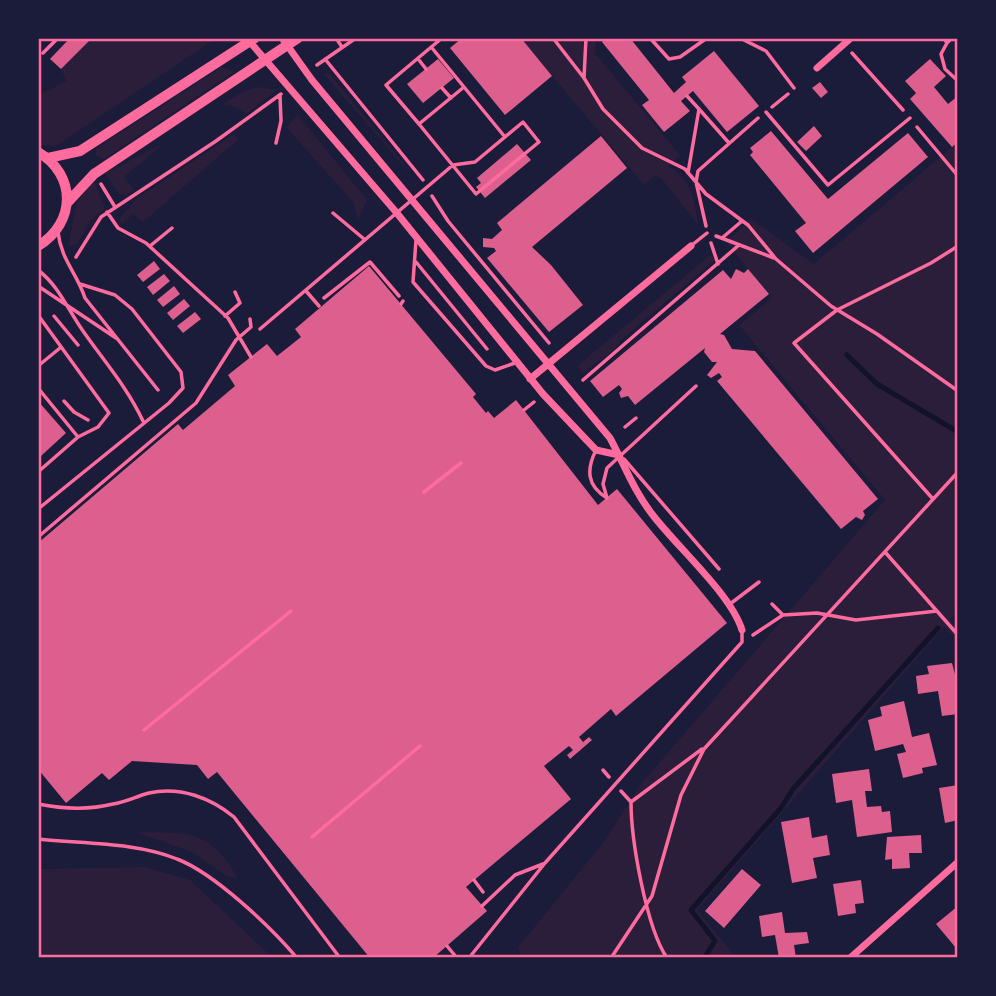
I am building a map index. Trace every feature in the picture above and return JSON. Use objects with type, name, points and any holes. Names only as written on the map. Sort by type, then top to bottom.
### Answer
[{"type":"main road","points":[[38,246],[57,231],[68,202],[94,174],[264,60],[285,42],[298,38]]},
{"type":"main road","points":[[43,155],[80,151],[253,40]]},
{"type":"main road","points":[[43,155],[64,178],[68,202]]},
{"type":"street","points":[[253,40],[264,60],[396,212],[530,379],[596,450],[619,455]]},
{"type":"street","points":[[817,68],[848,41]]},
{"type":"street","points":[[285,42],[312,80],[610,438],[629,478],[651,513],[729,605],[742,629]]},
{"type":"street","points":[[530,379],[691,246]]},
{"type":"street","points":[[849,957],[957,862]]},
{"type":"lane","points":[[43,53],[58,38]]},
{"type":"lane","points":[[260,329],[453,165],[475,162],[523,122],[539,142],[476,194],[453,165],[387,85],[443,38]]},
{"type":"lane","points":[[650,38],[669,59],[680,57],[707,38]]},
{"type":"lane","points":[[740,38],[766,51],[794,88]]},
{"type":"lane","points":[[952,38],[945,41],[941,54],[945,69],[957,82]]},
{"type":"lane","points":[[432,48],[505,137]]},
{"type":"lane","points":[[418,59],[426,69]]},
{"type":"lane","points":[[419,124],[464,87]]},
{"type":"lane","points":[[442,88],[451,98]]},
{"type":"lane","points":[[766,112],[828,185],[910,118]]},
{"type":"lane","points":[[333,214],[363,240]]},
{"type":"lane","points":[[57,231],[60,253],[80,284],[85,299],[158,390]]},
{"type":"lane","points":[[691,246],[707,233]]},
{"type":"lane","points":[[416,238],[413,282],[486,366],[495,370],[516,362]]},
{"type":"lane","points":[[415,260],[487,349]]},
{"type":"lane","points":[[38,270],[49,278],[81,329],[128,390],[143,421]]},
{"type":"lane","points":[[38,500],[40,507],[143,421],[169,403],[183,388],[181,372],[132,309],[115,295],[80,284]]},
{"type":"lane","points":[[38,286],[118,339]]},
{"type":"lane","points":[[306,291],[317,304]]},
{"type":"lane","points":[[38,316],[109,413],[98,427],[78,438],[38,472]]},
{"type":"lane","points":[[38,366],[60,348]]},
{"type":"lane","points":[[596,450],[590,462],[590,478],[596,491],[607,498],[603,477],[607,468],[696,386]]},
{"type":"lane","points":[[38,388],[78,438]]},
{"type":"lane","points":[[619,455],[635,468],[719,569]]},
{"type":"lane","points":[[729,605],[759,582]]},
{"type":"lane","points":[[469,957],[545,863],[742,642],[742,629]]},
{"type":"lane","points":[[38,804],[61,809],[113,805],[151,793],[173,790],[214,801],[234,817],[340,957]]},
{"type":"lane","points":[[482,906],[515,875],[545,863]]},
{"type":"lane","points":[[447,946],[457,957]]},
{"type":"path","points":[[336,38],[342,47]]},
{"type":"path","points":[[356,38],[325,59],[415,168],[448,221],[549,342]]},
{"type":"path","points":[[553,38],[584,78],[603,109],[642,148],[688,173],[711,199],[742,221],[776,259],[836,310],[877,334],[957,391]]},
{"type":"path","points":[[584,78],[586,38]]},
{"type":"path","points":[[848,41],[886,91]]},
{"type":"path","points":[[718,264],[707,233],[696,181],[704,164],[794,88]]},
{"type":"path","points":[[76,257],[92,228],[107,212],[216,141],[280,94],[281,121],[276,143]]},
{"type":"path","points":[[687,96],[729,143]]},
{"type":"path","points":[[688,173],[699,109]]},
{"type":"path","points":[[944,160],[957,176]]},
{"type":"path","points":[[107,212],[118,228],[150,246],[225,316],[251,357]]},
{"type":"path","points":[[722,238],[742,221]]},
{"type":"path","points":[[150,246],[172,228]]},
{"type":"path","points":[[707,233],[776,259]]},
{"type":"path","points":[[583,380],[739,245]]},
{"type":"path","points":[[933,499],[794,343],[836,310],[931,263],[957,246]]},
{"type":"path","points":[[317,304],[370,262],[398,296]]},
{"type":"path","points":[[225,316],[240,303],[235,292]]},
{"type":"path","points":[[38,537],[196,403],[240,337],[251,327],[250,319]]},
{"type":"path","points":[[56,392],[74,412],[98,427]]},
{"type":"path","points":[[524,410],[539,398]]},
{"type":"path","points":[[625,428],[636,418]]},
{"type":"path","points":[[425,492],[461,463]]},
{"type":"path","points":[[631,802],[704,749],[957,472]]},
{"type":"path","points":[[885,552],[957,635]]},
{"type":"path","points":[[772,604],[783,615]]},
{"type":"path","points":[[144,730],[291,611]]},
{"type":"path","points":[[761,631],[783,615],[824,615],[856,620],[937,611]]},
{"type":"path","points":[[312,837],[420,746]]},
{"type":"path","points":[[611,957],[652,896],[681,795],[704,749]]},
{"type":"path","points":[[625,795],[631,802],[646,907],[656,937],[667,957]]},
{"type":"path","points":[[38,839],[126,848],[178,859],[231,894],[297,957]]},
{"type":"path","points":[[474,880],[486,896]]},
{"type":"shaded area","points":[[92,38],[215,39],[56,146],[39,145],[39,95],[66,81],[61,69]]},
{"type":"shaded area","points":[[521,39],[596,39],[595,53],[680,155],[668,166],[687,184],[698,225],[661,178],[655,176],[644,185]]},
{"type":"shaded area","points":[[222,67],[234,72],[104,159],[96,156],[96,148]]},
{"type":"shaded area","points":[[328,72],[407,168],[406,169],[324,74]]},
{"type":"shaded area","points":[[257,87],[277,90],[246,114],[236,107],[221,105],[242,92]]},
{"type":"shaded area","points":[[298,115],[367,200],[358,220],[353,202],[286,127]]},
{"type":"shaded area","points":[[234,134],[239,139],[143,222],[133,214],[121,225],[119,212],[120,218],[136,199]]},
{"type":"shaded area","points":[[166,142],[124,177],[134,190],[126,195],[119,194],[105,173]]},
{"type":"shaded area","points":[[957,143],[958,611],[950,619],[957,628],[957,640],[944,627],[697,910],[736,957],[522,958],[518,947],[603,843],[640,785],[885,500],[739,325],[772,298],[726,242],[751,219],[814,264]]},
{"type":"shaded area","points":[[94,181],[105,209],[90,221],[77,244],[68,246],[77,202]]},
{"type":"shaded area","points":[[710,255],[715,260],[621,340],[615,349],[583,373],[577,366]]},
{"type":"shaded area","points":[[136,832],[183,834],[207,842],[218,850],[238,879],[225,875],[194,853]]},
{"type":"shaded area","points":[[144,867],[190,880],[272,957],[39,957],[39,869]]},
{"type":"building","points":[[70,38],[92,38],[61,69],[50,59]]},
{"type":"building","points":[[462,38],[521,38],[552,76],[505,115],[450,48]]},
{"type":"building","points":[[606,38],[630,38],[674,93],[686,82],[682,77],[714,51],[759,106],[727,132],[693,91],[681,101],[690,111],[664,132],[642,105],[649,100],[602,42]]},
{"type":"building","points":[[438,59],[454,78],[423,103],[407,84]]},
{"type":"building","points":[[930,59],[946,76],[934,87],[948,104],[958,96],[958,142],[952,147],[910,99],[916,93],[905,81]]},
{"type":"building","points":[[820,82],[828,92],[821,98],[812,88]]},
{"type":"building","points":[[814,126],[822,136],[806,151],[797,142]]},
{"type":"building","points":[[771,131],[828,199],[908,133],[928,157],[813,253],[795,231],[806,223],[750,155],[753,152],[750,148]]},
{"type":"building","points":[[601,136],[627,168],[532,247],[551,265],[583,305],[549,332],[487,258],[496,251],[494,248],[483,247],[483,238],[492,239],[502,230],[497,223]]},
{"type":"building","points":[[517,144],[531,160],[485,198],[476,187],[481,183],[477,178]]},
{"type":"building","points":[[154,261],[160,269],[143,282],[137,275]]},
{"type":"building","points":[[369,266],[476,394],[473,397],[486,413],[488,411],[494,418],[516,400],[598,505],[617,489],[727,623],[616,716],[611,709],[579,737],[583,742],[589,737],[592,740],[570,759],[567,755],[573,750],[569,746],[544,766],[571,799],[466,887],[487,911],[433,958],[370,958],[217,772],[208,779],[197,765],[132,761],[109,780],[102,773],[66,803],[38,769],[38,543],[178,424],[183,430],[235,386],[228,375],[267,344],[277,356],[301,337],[295,329]]},
{"type":"building","points":[[736,269],[744,273],[748,269],[769,294],[720,334],[724,335],[732,349],[755,351],[878,499],[863,511],[865,515],[862,520],[856,517],[841,529],[717,381],[722,377],[719,373],[711,378],[707,375],[717,362],[712,362],[704,352],[705,348],[635,405],[628,396],[621,398],[619,393],[622,389],[619,385],[603,397],[590,381],[723,270],[731,279]]},
{"type":"building","points":[[164,274],[170,281],[153,295],[147,287]]},
{"type":"building","points":[[174,286],[180,294],[163,307],[157,300]]},
{"type":"building","points":[[184,299],[190,306],[173,320],[167,313]]},
{"type":"building","points":[[195,312],[201,319],[183,333],[177,326]]},
{"type":"building","points":[[38,401],[66,433],[41,456],[38,453]]},
{"type":"building","points":[[952,663],[958,686],[958,714],[942,716],[938,691],[918,694],[916,676],[929,674],[927,666]]},
{"type":"building","points":[[904,701],[912,737],[929,733],[937,765],[922,768],[923,773],[903,778],[897,754],[906,752],[903,744],[875,751],[868,720],[882,716],[880,707]]},
{"type":"building","points":[[869,769],[872,791],[865,791],[867,807],[881,806],[882,812],[890,811],[892,832],[857,837],[852,800],[836,803],[832,774]]},
{"type":"building","points":[[958,785],[958,820],[945,823],[939,788]]},
{"type":"building","points":[[809,817],[812,838],[827,835],[830,855],[813,858],[817,878],[792,883],[781,822]]},
{"type":"building","points":[[921,835],[922,853],[909,853],[910,868],[892,869],[892,859],[885,860],[887,837]]},
{"type":"building","points":[[742,869],[761,885],[724,928],[705,911]]},
{"type":"building","points":[[861,880],[864,903],[855,904],[856,913],[838,916],[833,884]]},
{"type":"building","points":[[958,906],[958,947],[956,948],[936,924]]},
{"type":"building","points":[[782,912],[785,933],[807,932],[809,943],[794,945],[796,958],[779,958],[775,935],[762,937],[759,916]]},
{"type":"waterway","points":[[847,355],[877,384],[958,432]]},
{"type":"waterway","points":[[704,958],[715,941],[691,910],[781,808],[793,789],[938,628]]}]
